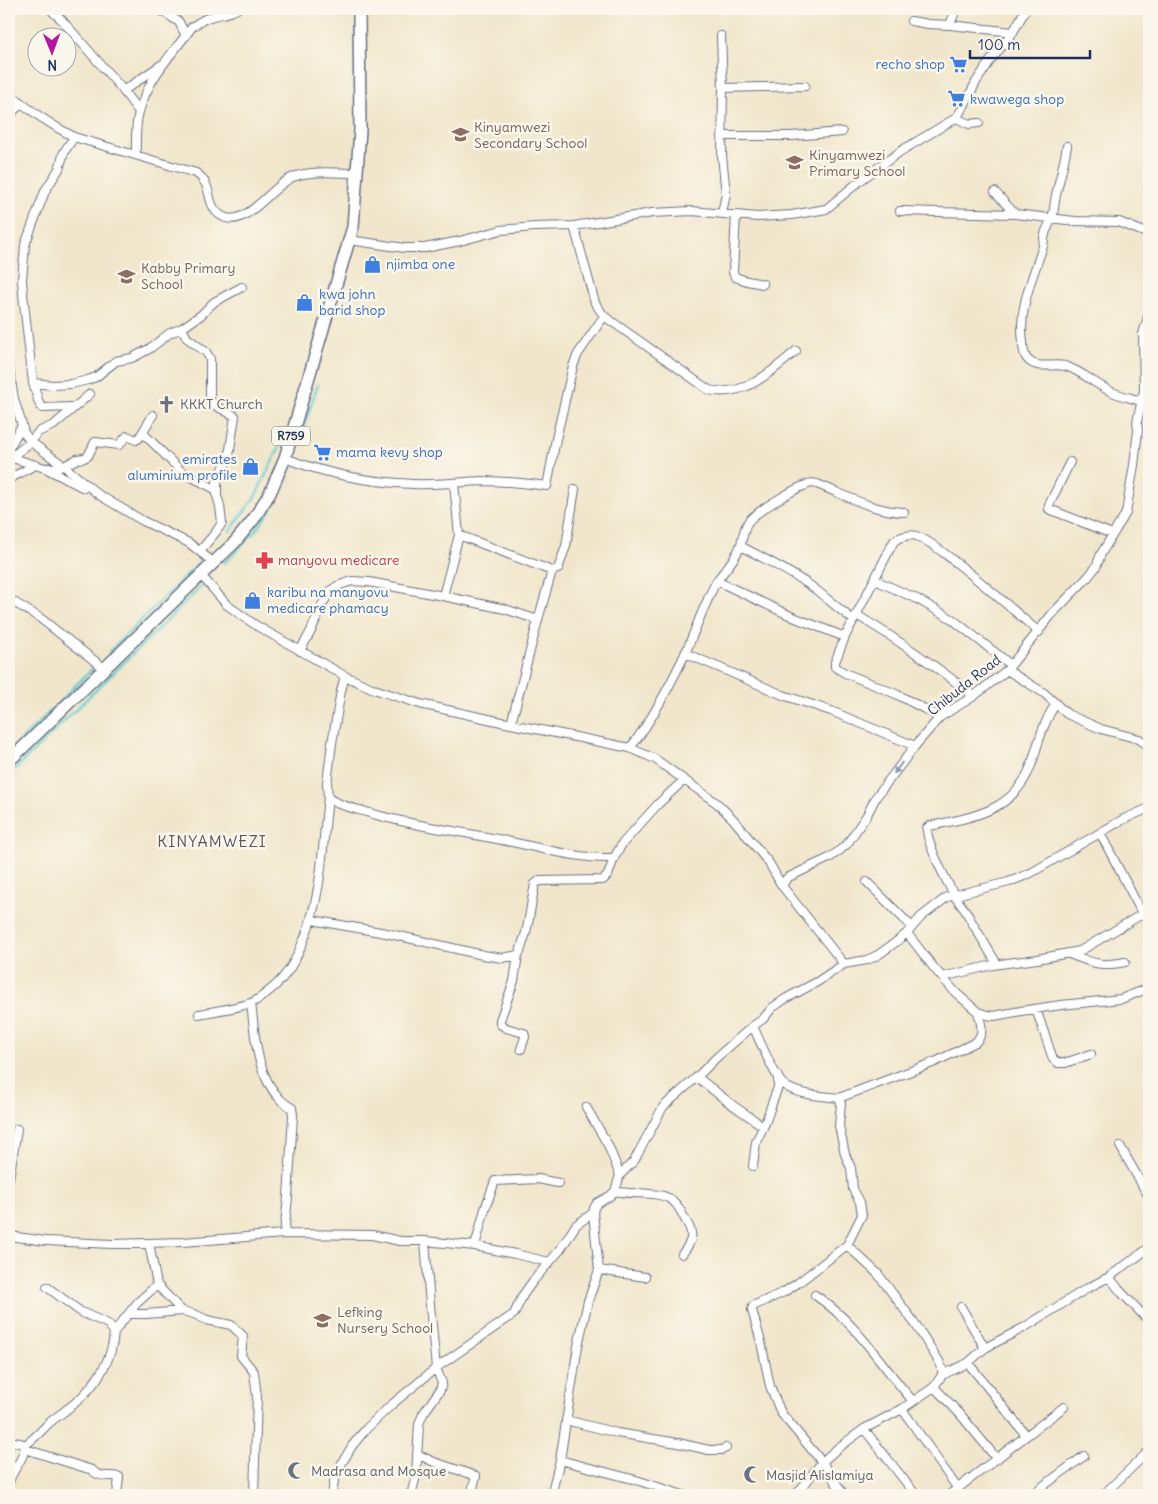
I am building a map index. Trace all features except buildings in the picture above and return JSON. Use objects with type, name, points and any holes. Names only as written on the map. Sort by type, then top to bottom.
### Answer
[{"type":"main road","name":"R759","points":[[9,761],[235,542],[253,520],[270,493],[285,458],[353,227],[360,130],[359,9]]},
{"type":"street","points":[[50,9],[124,91],[139,112]]},
{"type":"street","points":[[159,9],[179,22],[186,36]]},
{"type":"street","points":[[136,155],[136,125],[139,112],[157,71],[192,27],[204,19],[237,9]]},
{"type":"street","points":[[950,25],[956,9]]},
{"type":"street","points":[[349,240],[405,248],[425,248],[501,230],[574,226],[652,213],[722,213],[757,217],[792,215],[826,209],[860,180],[956,118],[980,75],[1013,32],[1026,9]]},
{"type":"street","points":[[911,21],[1013,32]]},
{"type":"street","points":[[721,36],[723,88],[722,170],[726,194],[722,213]]},
{"type":"street","points":[[124,91],[148,72],[163,64]]},
{"type":"street","points":[[723,88],[805,86]]},
{"type":"street","points":[[9,92],[20,103],[74,137],[196,173],[203,178],[207,185],[212,206],[218,214],[226,218],[243,216],[278,186],[297,175],[357,173]]},
{"type":"street","points":[[9,116],[20,103]]},
{"type":"street","points":[[956,118],[969,124],[979,123]]},
{"type":"street","points":[[722,136],[791,136],[842,132]]},
{"type":"street","points":[[73,407],[42,408],[39,403],[33,384],[22,280],[25,245],[45,191],[59,169],[64,152],[74,137]]},
{"type":"street","points":[[1067,146],[1052,218],[1045,232],[1044,244],[1026,299],[1022,320],[1024,351],[1027,359],[1039,365],[1054,364],[1065,366],[1111,392],[1141,401]]},
{"type":"street","points":[[995,192],[1015,214]]},
{"type":"street","points":[[900,211],[1015,214],[1075,221],[1118,222],[1149,234]]},
{"type":"street","points":[[736,214],[733,272],[735,277],[763,284]]},
{"type":"street","points":[[574,226],[595,303],[604,316],[709,390],[720,393],[731,392],[750,385],[772,372],[796,351]]},
{"type":"street","points":[[33,384],[71,384],[96,377],[116,361],[132,358],[157,344],[170,333],[182,328],[201,315],[214,302],[242,286]]},
{"type":"street","name":"Chibuda Road","points":[[782,886],[787,878],[829,858],[847,844],[867,815],[876,797],[914,746],[940,717],[974,696],[1009,668],[1053,613],[1096,567],[1101,554],[1128,507],[1138,430],[1137,422],[1144,390],[1143,334],[1149,314]]},
{"type":"street","points":[[285,458],[321,470],[353,477],[414,484],[482,481],[546,486],[573,366],[578,354],[604,316]]},
{"type":"street","points":[[182,328],[187,338],[206,352],[210,359],[210,399],[212,404],[235,416],[229,456],[217,482],[217,496],[222,523],[200,552]]},
{"type":"street","points":[[9,368],[14,399],[24,432],[31,442],[99,495]]},
{"type":"street","points":[[90,394],[54,425],[38,432],[31,442],[10,458],[45,468],[99,495],[189,543],[214,563]]},
{"type":"street","points":[[45,468],[64,466],[76,459],[88,456],[95,442],[119,445],[127,436],[136,440],[143,433],[152,415]]},
{"type":"street","points":[[9,448],[22,425]]},
{"type":"street","points":[[143,433],[182,472],[217,490]]},
{"type":"street","points":[[1070,462],[1049,505],[1049,509],[1112,534]]},
{"type":"street","points":[[9,479],[35,465]]},
{"type":"street","points":[[443,596],[459,535],[454,483]]},
{"type":"street","points":[[630,748],[668,688],[707,600],[740,546],[745,527],[756,514],[805,485],[817,484],[864,504],[894,512],[904,512]]},
{"type":"street","points":[[459,535],[552,571],[558,569],[566,546],[575,489]]},
{"type":"street","points":[[940,717],[896,694],[838,670],[835,667],[835,662],[845,637],[894,541],[902,536],[911,535],[919,537],[942,551],[985,585],[1038,632]]},
{"type":"street","points":[[740,546],[786,570],[810,586],[836,608],[895,638],[932,663],[974,696]]},
{"type":"street","points":[[511,724],[552,571]]},
{"type":"street","points":[[201,575],[227,605],[257,626],[300,652],[374,689],[420,704],[630,748],[655,759],[718,804],[734,820],[769,863],[782,886],[844,964]]},
{"type":"street","points":[[875,580],[917,599],[952,619],[1009,668],[1044,693],[1067,714],[1102,729],[1139,739],[1149,746]]},
{"type":"street","points":[[717,581],[793,618],[845,637]]},
{"type":"street","points":[[300,652],[330,591],[343,583],[369,582],[443,596],[505,609],[538,620]]},
{"type":"street","points":[[9,598],[40,618],[105,669]]},
{"type":"street","points":[[685,653],[783,695],[832,711],[914,746]]},
{"type":"street","points":[[199,1014],[251,1003],[266,994],[292,967],[312,920],[318,892],[323,863],[328,798],[327,783],[332,743],[339,699],[345,676]]},
{"type":"street","points":[[997,964],[967,912],[954,894],[930,842],[927,828],[974,817],[994,808],[1017,790],[1027,775],[1047,716],[1056,703]]},
{"type":"street","points":[[521,1049],[525,1037],[524,1033],[506,1028],[500,1024],[500,1020],[514,981],[518,955],[528,928],[534,884],[539,881],[603,880],[608,875],[614,858],[622,844],[658,804],[684,780]]},
{"type":"street","points":[[328,798],[336,803],[382,817],[429,828],[488,837],[581,857],[614,858]]},
{"type":"street","points":[[551,1495],[560,1460],[578,1346],[588,1301],[599,1270],[593,1213],[597,1203],[615,1191],[620,1175],[634,1161],[663,1107],[698,1077],[717,1057],[763,1019],[772,1008],[844,964],[867,960],[878,955],[910,930],[935,905],[947,897],[1009,882],[1032,873],[1122,820],[1149,808]]},
{"type":"street","points":[[942,977],[997,964],[1080,951],[1146,912],[1100,833]]},
{"type":"street","points":[[867,882],[910,930],[942,977],[956,993],[978,1012],[994,1016],[1121,999],[1149,988]]},
{"type":"street","points":[[312,920],[386,933],[483,955],[502,958],[518,955]]},
{"type":"street","points":[[1069,954],[1095,964],[1108,966],[1125,962]]},
{"type":"street","points":[[251,1003],[260,1064],[265,1077],[280,1100],[292,1108],[288,1197],[284,1234]]},
{"type":"street","points":[[1036,1009],[1053,1059],[1058,1063],[1091,1054]]},
{"type":"street","points":[[753,1026],[778,1077],[784,1085],[798,1091],[839,1098],[934,1062],[976,1042],[983,1031],[978,1012]]},
{"type":"street","points":[[698,1077],[731,1104],[763,1126]]},
{"type":"street","points":[[753,1166],[756,1142],[778,1087],[778,1077]]},
{"type":"street","points":[[839,1098],[841,1103],[839,1126],[845,1154],[851,1168],[853,1189],[860,1202],[862,1215],[847,1245],[798,1283],[784,1292],[753,1306],[752,1310],[770,1386],[781,1413],[822,1462],[844,1495]]},
{"type":"street","points":[[586,1107],[608,1146],[620,1175]]},
{"type":"street","points":[[9,1179],[17,1130]]},
{"type":"street","points":[[1120,1146],[1149,1197]]},
{"type":"street","points":[[475,1246],[495,1181],[538,1179],[558,1183]]},
{"type":"street","points":[[615,1191],[627,1194],[662,1196],[675,1202],[691,1232],[692,1238],[682,1254]]},
{"type":"street","points":[[332,1495],[334,1481],[342,1463],[352,1446],[366,1429],[390,1406],[436,1368],[514,1314],[528,1288],[567,1240],[576,1225],[593,1213]]},
{"type":"street","points":[[9,1236],[46,1241],[149,1244],[284,1234],[372,1235],[400,1241],[425,1241],[475,1246],[549,1262]]},
{"type":"street","points":[[411,1495],[416,1476],[419,1424],[422,1414],[440,1390],[442,1384],[436,1368],[425,1241]]},
{"type":"street","points":[[149,1244],[158,1285],[182,1311]]},
{"type":"street","points":[[847,1245],[878,1274],[940,1363],[942,1375]]},
{"type":"street","points":[[796,1495],[822,1462],[864,1429],[902,1409],[934,1387],[942,1375],[968,1363],[985,1348],[1025,1327],[1109,1277],[1149,1248]]},
{"type":"street","points":[[599,1270],[645,1277]]},
{"type":"street","points":[[1109,1277],[1149,1321]]},
{"type":"street","points":[[114,1332],[137,1303],[158,1285]]},
{"type":"street","points":[[9,1482],[25,1454],[25,1447],[77,1402],[93,1385],[107,1361],[114,1343],[114,1332],[108,1324],[82,1312],[47,1287]]},
{"type":"street","points":[[815,1296],[831,1306],[853,1327],[913,1401]]},
{"type":"street","points":[[961,1307],[985,1348]]},
{"type":"street","points":[[130,1314],[182,1311],[206,1320],[232,1325],[243,1336],[241,1356],[254,1372],[257,1397],[254,1495]]},
{"type":"street","points":[[968,1363],[1026,1435]]},
{"type":"street","points":[[934,1387],[960,1414],[997,1459]]},
{"type":"street","points":[[949,1495],[1064,1407]]},
{"type":"street","points":[[902,1409],[958,1489]]},
{"type":"street","points":[[566,1420],[617,1433],[709,1450],[726,1448]]},
{"type":"street","points":[[864,1429],[916,1495]]},
{"type":"street","points":[[9,1442],[20,1443],[25,1447],[92,1470],[95,1474],[119,1476],[118,1495]]},
{"type":"street","points":[[1103,1495],[1149,1451]]},
{"type":"street","points":[[417,1454],[434,1462],[476,1476],[471,1495]]},
{"type":"street","points":[[1031,1495],[1084,1456]]},
{"type":"street","points":[[560,1460],[636,1480],[683,1495]]},
{"type":"waterway","points":[[294,456],[318,384]]},
{"type":"waterway","points":[[230,531],[255,497],[279,448]]},
{"type":"waterway","points":[[224,563],[263,521],[277,497],[292,462]]},
{"type":"waterway","points":[[109,652],[200,562]]},
{"type":"waterway","points":[[9,775],[204,584]]},
{"type":"waterway","points":[[9,753],[91,670]]},
{"type":"place","name":"recho shop","points":[[959,64]]},
{"type":"place","name":"kwawega shop","points":[[956,99]]},
{"type":"place","name":"Kinyamwezi Secondary School","points":[[460,135]]},
{"type":"place","name":"Kinyamwezi Primary School","points":[[795,163]]},
{"type":"place","name":"njimba one","points":[[372,264]]},
{"type":"place","name":"Kabby Primary School","points":[[127,276]]},
{"type":"place","name":"kwa john barid shop","points":[[305,302]]},
{"type":"place","name":"KKKT Church","points":[[166,404]]},
{"type":"place","name":"mama kevy shop","points":[[322,452]]},
{"type":"place","name":"emirates aluminium profile","points":[[251,467]]},
{"type":"place","name":"manyovu medicare","points":[[264,560]]},
{"type":"place","name":"karibu na manyovu medicare phamacy","points":[[253,600]]},
{"type":"place","name":"Lefking Nursery School","points":[[323,1320]]},
{"type":"place","name":"Madrasa and Mosque","points":[[297,1471]]},
{"type":"place","name":"Masjid Alislamiya","points":[[752,1475]]},
{"type":"district","name":"KINYAMWEZI","points":[[212,841]]}]
